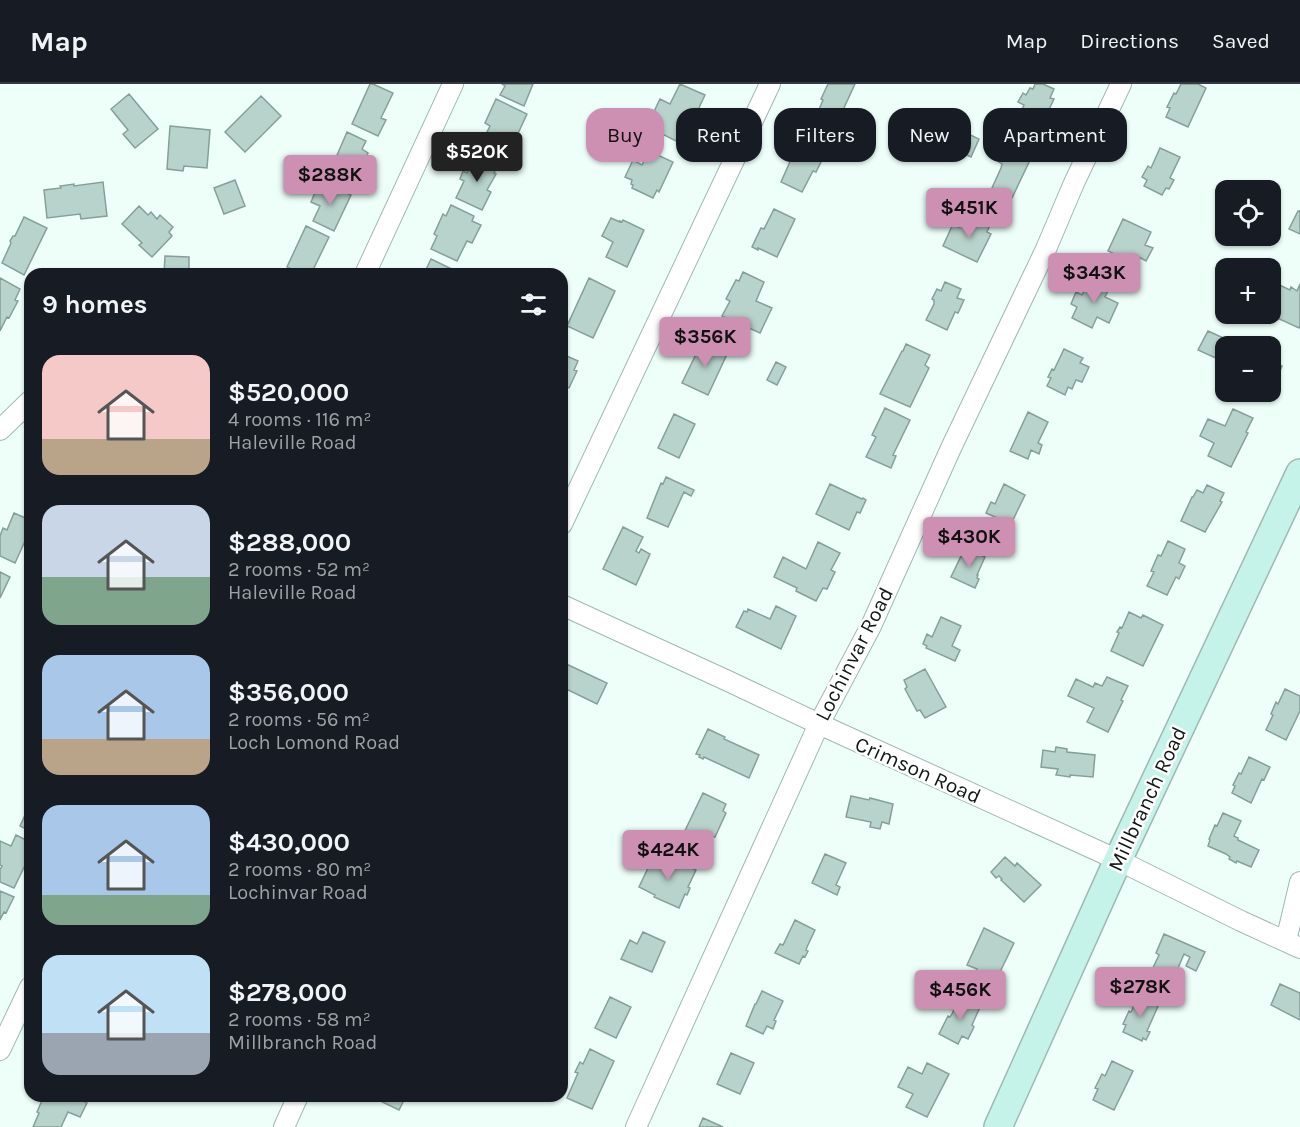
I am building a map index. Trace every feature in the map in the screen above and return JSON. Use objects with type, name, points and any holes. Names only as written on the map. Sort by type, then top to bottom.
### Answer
[{"type":"main road","name":"Millbranch Road","points":[[998,1127],[1118,860],[1300,473]]},
{"type":"street","points":[[368,268],[453,84]]},
{"type":"street","points":[[568,511],[770,84]]},
{"type":"street","name":"Lochinvar Road","points":[[636,1127],[819,724],[870,626],[1121,84]]},
{"type":"street","points":[[0,429],[24,407]]},
{"type":"street","name":"Crimson Road","points":[[568,608],[1118,860],[1293,944]]},
{"type":"street","points":[[1293,944],[1300,882]]},
{"type":"street","points":[[0,1050],[24,1000]]},
{"type":"street","points":[[284,1127],[295,1102]]},
{"type":"building","points":[[370,84],[393,93],[381,118],[386,120],[378,136],[352,124]]},
{"type":"building","points":[[502,84],[533,84],[524,106],[500,95],[505,86]]},
{"type":"building","points":[[680,84],[705,95],[699,108],[676,108],[676,141],[664,135],[664,108],[656,108],[660,99],[670,104]]},
{"type":"building","points":[[828,84],[855,84],[844,108],[820,108],[823,100],[821,99]]},
{"type":"building","points":[[1035,84],[1043,84],[1054,89],[1050,98],[1054,99],[1050,108],[1023,108],[1024,105],[1018,102],[1023,93],[1026,95],[1030,88],[1033,89]]},
{"type":"building","points":[[1181,84],[1198,84],[1206,88],[1188,127],[1166,117],[1170,108],[1167,107]]},
{"type":"building","points":[[129,94],[158,129],[135,148],[123,134],[128,130],[111,109]]},
{"type":"building","points":[[261,96],[281,116],[245,152],[225,132]]},
{"type":"building","points":[[496,99],[527,114],[515,140],[517,141],[506,160],[479,148],[490,126],[485,123]]},
{"type":"building","points":[[170,126],[210,130],[207,168],[184,166],[183,171],[167,169]]},
{"type":"building","points":[[347,132],[366,141],[362,149],[368,153],[359,174],[352,171],[346,184],[328,176]]},
{"type":"building","points":[[971,135],[979,139],[971,157]]},
{"type":"building","points":[[1160,148],[1180,157],[1170,178],[1174,180],[1162,195],[1144,186],[1147,180],[1142,177],[1148,166],[1151,168]]},
{"type":"building","points":[[475,155],[498,165],[487,190],[491,192],[482,210],[456,198],[464,181],[460,179],[463,171],[467,173]]},
{"type":"building","points":[[664,158],[673,162],[659,192],[657,190],[653,198],[632,188],[632,180],[625,177],[632,162],[642,165],[644,162],[664,162]]},
{"type":"building","points":[[790,162],[821,162],[816,172],[813,171],[802,192],[781,182]]},
{"type":"building","points":[[999,162],[1029,162],[1012,198],[992,188],[1002,164]]},
{"type":"building","points":[[235,180],[245,206],[224,214],[214,188]]},
{"type":"building","points":[[103,182],[107,216],[81,219],[80,214],[47,218],[44,190],[74,184],[74,186]]},
{"type":"building","points":[[330,185],[351,195],[334,231],[313,221],[320,206],[311,202],[317,188],[327,192]]},
{"type":"building","points":[[939,192],[959,201],[952,216],[933,207]]},
{"type":"building","points":[[451,205],[474,216],[472,221],[481,225],[472,243],[467,241],[457,261],[431,249],[437,236],[434,234],[443,214],[446,216]]},
{"type":"building","points":[[139,206],[148,215],[151,212],[157,219],[160,215],[173,227],[169,232],[172,236],[152,257],[139,245],[142,243],[122,224]]},
{"type":"building","points":[[774,209],[795,219],[777,257],[752,247]]},
{"type":"building","points":[[1300,211],[1300,234],[1289,229]]},
{"type":"building","points":[[975,216],[991,223],[987,232],[991,234],[977,262],[943,246],[953,224],[965,227],[967,223],[971,224]]},
{"type":"building","points":[[24,217],[47,228],[27,268],[24,268],[24,275],[2,263],[10,241]]},
{"type":"building","points":[[611,218],[620,222],[623,220],[644,230],[627,267],[606,257],[613,242],[602,236]]},
{"type":"building","points":[[1123,219],[1151,232],[1145,245],[1153,248],[1146,261],[1139,257],[1136,264],[1108,251]]},
{"type":"building","points":[[306,226],[329,237],[314,268],[287,267]]},
{"type":"building","points":[[165,256],[189,257],[189,268],[164,268]]},
{"type":"building","points":[[431,259],[450,268],[427,268]]},
{"type":"building","points":[[743,272],[764,282],[756,301],[772,308],[760,333],[722,316],[730,301],[726,299]]},
{"type":"building","points":[[0,278],[20,289],[15,300],[18,301],[0,331]]},
{"type":"building","points":[[589,278],[615,291],[593,338],[568,326]]},
{"type":"building","points":[[1090,279],[1110,287],[1105,297],[1118,303],[1109,323],[1097,317],[1092,328],[1072,318],[1077,307],[1071,304],[1076,292],[1082,295]]},
{"type":"building","points":[[945,282],[961,289],[957,298],[964,300],[958,313],[955,312],[947,330],[926,320],[934,304],[932,299],[937,289],[941,291]]},
{"type":"building","points":[[1300,284],[1299,328],[1281,320],[1281,286],[1290,290],[1291,287],[1297,291]]},
{"type":"building","points":[[1208,331],[1219,336],[1215,336],[1215,358],[1198,350]]},
{"type":"building","points":[[703,340],[728,352],[708,395],[682,383]]},
{"type":"building","points":[[906,344],[930,355],[925,365],[929,368],[910,407],[880,394]]},
{"type":"building","points":[[1064,349],[1083,358],[1080,363],[1089,367],[1082,382],[1076,380],[1072,389],[1068,387],[1065,395],[1047,386],[1051,378],[1048,377]]},
{"type":"building","points":[[568,357],[578,361],[574,370],[577,371],[569,388]]},
{"type":"building","points":[[776,362],[786,367],[777,385],[767,380]]},
{"type":"building","points":[[885,408],[910,420],[893,455],[896,456],[891,468],[866,457],[876,437],[872,435]]},
{"type":"building","points":[[1233,409],[1253,418],[1231,467],[1208,456],[1214,443],[1200,436],[1208,419],[1225,426]]},
{"type":"building","points":[[1028,412],[1048,422],[1038,443],[1042,445],[1039,454],[1031,450],[1028,459],[1010,451]]},
{"type":"building","points":[[674,414],[695,424],[679,458],[658,448]]},
{"type":"building","points":[[666,477],[694,490],[691,496],[684,492],[668,527],[647,518],[661,483],[663,484]]},
{"type":"building","points":[[830,484],[866,500],[860,513],[857,512],[849,530],[816,514]]},
{"type":"building","points":[[1004,484],[1025,495],[1011,524],[986,513],[991,502],[995,504]]},
{"type":"building","points":[[1207,485],[1224,493],[1220,501],[1222,502],[1205,532],[1181,521],[1197,490],[1203,493]]},
{"type":"building","points":[[14,513],[24,517],[24,543],[15,563],[0,556],[0,536],[3,528],[7,530]]},
{"type":"building","points":[[623,527],[643,537],[636,551],[639,553],[641,549],[650,554],[636,585],[603,569]]},
{"type":"building","points":[[1168,541],[1185,549],[1179,563],[1185,566],[1179,579],[1176,577],[1167,595],[1147,586],[1154,572],[1151,571],[1158,555],[1161,556]]},
{"type":"building","points":[[818,542],[840,553],[831,570],[835,572],[827,589],[823,588],[816,601],[796,591],[797,588],[774,577],[783,557],[806,569]]},
{"type":"building","points":[[965,548],[985,557],[977,575],[979,579],[975,588],[951,577]]},
{"type":"building","points":[[0,572],[10,577],[0,598]]},
{"type":"building","points":[[776,606],[796,616],[781,649],[736,627],[744,611],[747,612],[748,609],[770,619]]},
{"type":"building","points":[[1129,612],[1141,618],[1143,615],[1163,625],[1143,666],[1111,651],[1119,633],[1117,632],[1120,627],[1122,628]]},
{"type":"building","points":[[941,617],[961,626],[952,646],[960,650],[955,661],[926,648],[927,646],[923,644],[927,634],[932,637]]},
{"type":"building","points":[[568,665],[607,683],[597,704],[568,690]]},
{"type":"building","points":[[925,669],[946,707],[925,718],[920,710],[917,711],[905,689],[907,687],[904,680]]},
{"type":"building","points":[[1107,677],[1128,686],[1108,732],[1087,722],[1094,708],[1068,696],[1076,679],[1093,687],[1095,683],[1102,686]]},
{"type":"building","points":[[1285,689],[1300,696],[1300,711],[1286,740],[1266,730],[1276,702],[1278,704]]},
{"type":"building","points":[[708,729],[759,755],[749,778],[696,754]]},
{"type":"building","points":[[1056,747],[1067,749],[1067,752],[1095,755],[1093,777],[1056,775],[1058,769],[1041,767],[1043,750],[1055,752]]},
{"type":"building","points":[[1249,757],[1270,767],[1251,803],[1232,793],[1235,786],[1233,785]]},
{"type":"building","points":[[703,793],[726,804],[723,811],[726,813],[715,837],[711,836],[705,848],[682,837]]},
{"type":"building","points":[[851,796],[893,804],[889,824],[882,822],[880,829],[870,827],[871,822],[846,817]]},
{"type":"building","points":[[1223,813],[1241,821],[1234,836],[1259,850],[1251,867],[1237,861],[1236,863],[1226,854],[1208,846],[1215,825],[1217,826]]},
{"type":"building","points":[[16,835],[24,839],[24,867],[14,888],[0,882],[2,866],[0,865],[0,841],[11,846]]},
{"type":"building","points":[[656,853],[668,858],[662,870],[669,873],[675,860],[696,870],[687,895],[685,894],[679,908],[654,897],[655,895],[639,887],[648,868],[646,867],[648,862],[651,863]]},
{"type":"building","points":[[825,854],[846,863],[836,885],[840,887],[837,895],[812,883]]},
{"type":"building","points":[[1005,857],[1015,866],[1017,863],[1041,885],[1024,902],[999,876],[996,878],[991,872]]},
{"type":"building","points":[[0,891],[14,897],[0,920]]},
{"type":"building","points":[[795,920],[815,930],[806,950],[808,951],[799,964],[775,953],[780,944],[783,945]]},
{"type":"building","points":[[984,928],[1014,943],[991,985],[973,977],[977,969],[967,965]]},
{"type":"building","points":[[643,932],[665,942],[652,972],[621,959],[630,940],[637,944]]},
{"type":"building","points":[[1164,934],[1205,952],[1196,971],[1186,966],[1190,957],[1184,954],[1173,980],[1152,970],[1159,955],[1156,953]]},
{"type":"building","points":[[1280,984],[1300,993],[1300,1020],[1271,1005]]},
{"type":"building","points":[[762,991],[783,1001],[774,1020],[776,1021],[773,1029],[767,1026],[763,1034],[746,1026]]},
{"type":"building","points":[[1139,995],[1159,1004],[1147,1031],[1150,1032],[1146,1040],[1143,1038],[1142,1041],[1123,1032],[1126,1025],[1123,1024]]},
{"type":"building","points":[[610,997],[631,1007],[616,1038],[595,1028]]},
{"type":"building","points":[[960,997],[980,1007],[968,1039],[962,1036],[958,1044],[939,1034]]},
{"type":"building","points":[[590,1049],[614,1061],[592,1109],[568,1098],[578,1073],[575,1072],[580,1062],[583,1064]]},
{"type":"building","points":[[731,1053],[754,1063],[740,1094],[717,1084]]},
{"type":"building","points":[[1112,1061],[1133,1071],[1114,1110],[1093,1100],[1098,1089],[1095,1088],[1102,1074],[1105,1076]]},
{"type":"building","points":[[927,1063],[949,1074],[927,1117],[906,1107],[913,1094],[898,1087],[908,1067],[922,1074]]},
{"type":"building","points":[[41,1102],[87,1103],[80,1117],[68,1112],[61,1127],[33,1127],[39,1113],[37,1112]]},
{"type":"building","points":[[382,1102],[403,1102],[399,1110]]},
{"type":"building","points":[[703,1118],[723,1127],[699,1127]]}]
